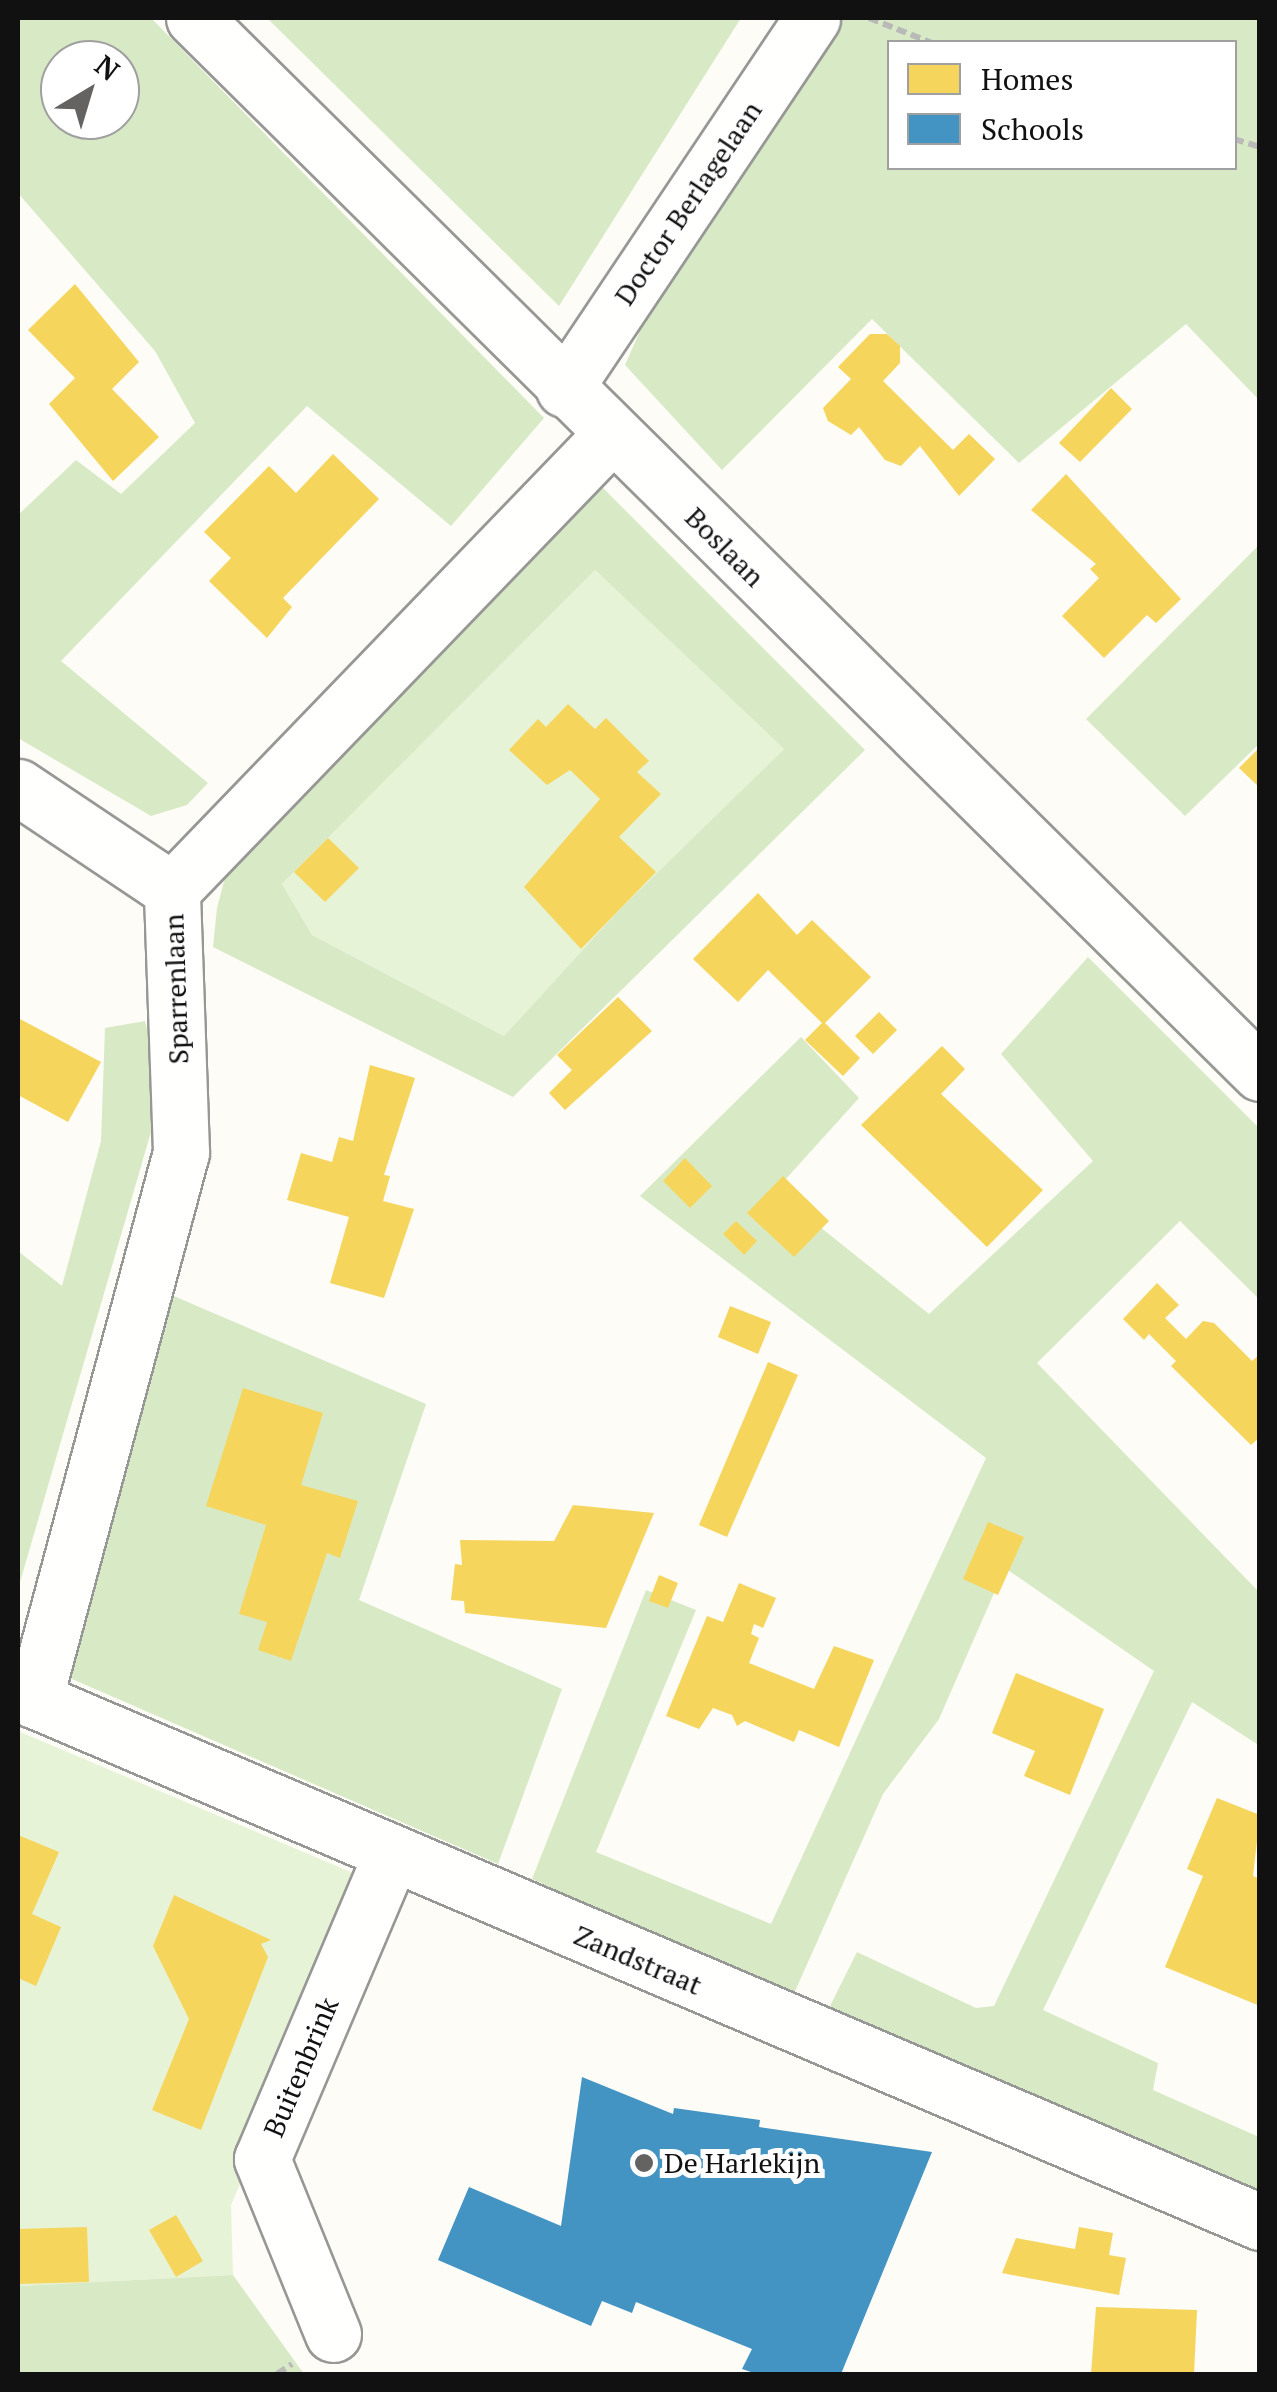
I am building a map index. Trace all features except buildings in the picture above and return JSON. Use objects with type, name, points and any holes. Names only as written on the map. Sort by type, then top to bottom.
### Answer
[{"type":"street","name":"Boslaan","points":[[194,18],[564,389],[1260,1073]]},
{"type":"street","name":"Doctor Berlagelaan","points":[[564,389],[812,18]]},
{"type":"street","name":"Sparrenlaan","points":[[26,1697],[182,1152],[172,890],[610,434]]},
{"type":"street","points":[[18,787],[172,890]]},
{"type":"street","name":"Zandstraat","points":[[26,1697],[390,1856],[1260,2222]]},
{"type":"street","name":"Buitenbrink","points":[[333,2334],[262,2159],[390,1856]]},
{"type":"path","points":[[869,18],[925,40]]},
{"type":"green space","points":[[18,18],[151,18],[544,418],[451,526],[307,406],[61,661],[208,783],[187,805],[151,816],[18,738],[18,515],[76,460],[121,494],[195,423],[155,351],[18,193]]},
{"type":"green space","points":[[267,18],[741,18],[559,306]]},
{"type":"green space","points":[[832,18],[1259,18],[1259,400],[1186,324],[1019,463],[872,319],[722,470],[625,365],[654,299]]},
{"type":"green space","points":[[595,480],[865,750],[513,1097],[213,947],[217,908],[231,855]],"holes":[[[595,570],[784,749],[621,908],[504,1036],[312,935],[282,884]]]},
{"type":"green space","points":[[1259,545],[1259,744],[1185,816],[1086,719]]},
{"type":"green space","points":[[595,570],[784,749],[621,908],[504,1036],[312,935],[282,884]]},
{"type":"green space","points":[[1088,957],[1259,1128],[1259,1299],[1180,1221],[1037,1363],[1259,1592],[1260,1746],[1192,1702],[1043,2010],[1158,2063],[1153,2090],[1259,2137],[1259,2194],[827,2012],[857,1952],[976,2008],[994,2006],[1154,1671],[1005,1568],[939,1719],[883,1794],[792,1998],[532,1879],[646,1590],[696,1610],[596,1852],[771,1924],[986,1458],[640,1196],[801,1037],[859,1098],[775,1191],[929,1314],[1093,1161],[1001,1054]]},
{"type":"green space","points":[[145,1021],[154,1057],[151,1132],[18,1589],[18,1251],[62,1286],[101,1141],[105,1028]]},
{"type":"green space","points":[[162,1291],[426,1404],[359,1600],[562,1689],[498,1864],[49,1669]]},
{"type":"green space","points":[[18,1731],[372,1881],[231,2205],[233,2275],[18,2286]]},
{"type":"green space","points":[[233,2275],[304,2374],[18,2374],[18,2286]]},
{"type":"place","name":"De Harlekijn","points":[[644,2163]]}]
